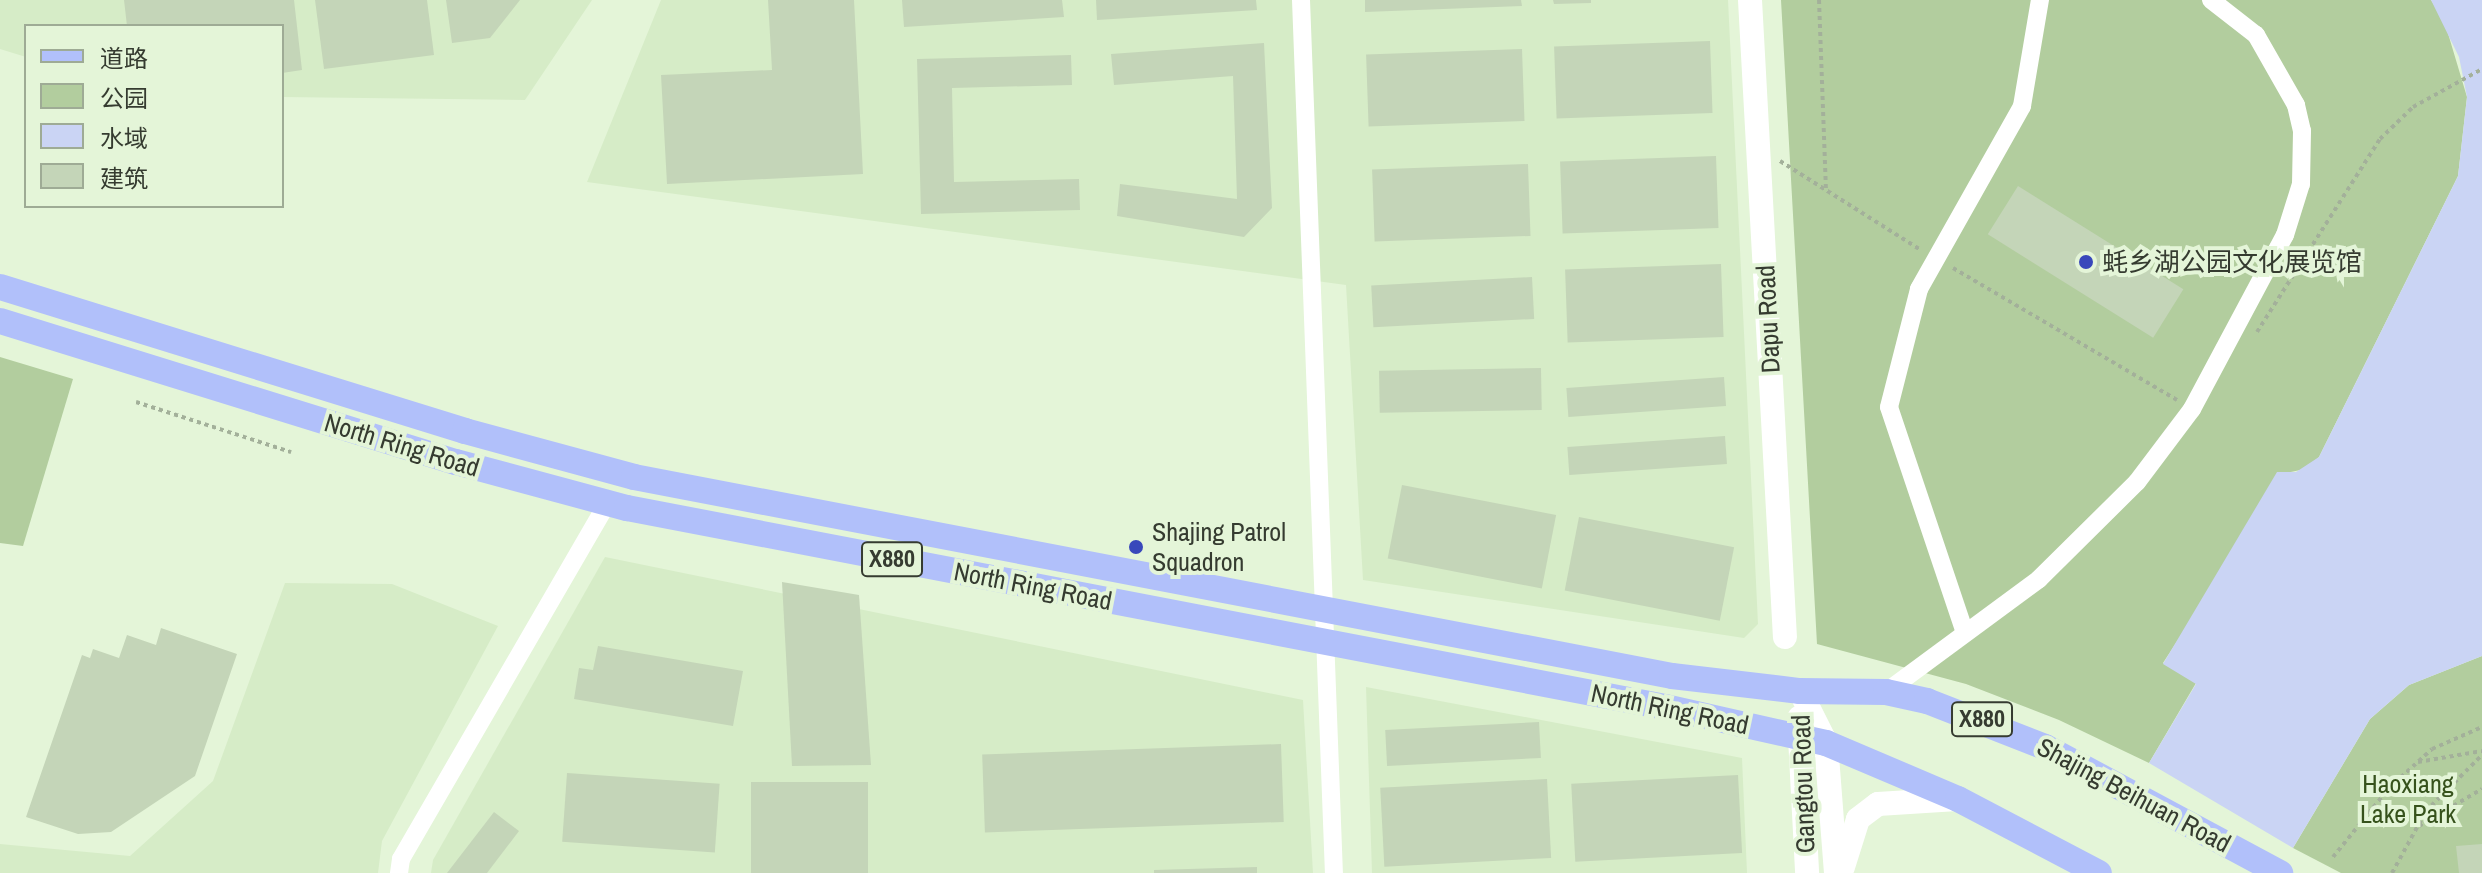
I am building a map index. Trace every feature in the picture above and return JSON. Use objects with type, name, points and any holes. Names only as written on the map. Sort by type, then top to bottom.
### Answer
[{"type":"main road","name":"North Ring Road","points":[[0,287],[571,462],[1672,676],[1800,691]]},
{"type":"main road","name":"North Ring Road","points":[[0,321],[607,503],[1799,736]]},
{"type":"main road","name":"Shajing Beihuan Road","points":[[1800,691],[1886,692],[1989,722],[2280,873]]},
{"type":"main road","name":"X880","points":[[1799,736],[1826,743],[1958,799],[2099,873]]},
{"type":"street","points":[[1301,0],[1321,641],[1334,873]]},
{"type":"street","name":"Dapu Road","points":[[1750,0],[1785,637]]},
{"type":"street","points":[[1965,633],[1889,407],[1919,289],[2022,106],[2040,0]]},
{"type":"street","points":[[1886,692],[2039,579],[2107,516],[2192,409],[2285,235],[2301,184],[2303,158],[2296,105],[2279,68],[2256,35],[2211,0]]},
{"type":"street","points":[[399,873],[401,859],[607,503]]},
{"type":"street","name":"Gangtou Road","points":[[1800,691],[1799,736],[1807,873]]},
{"type":"street","name":"Gangtou Road","points":[[1800,691],[1826,743],[1839,873]]},
{"type":"street","points":[[1839,873],[1848,839],[1858,819],[1878,804],[1958,799]]},
{"type":"path","points":[[1819,0],[1826,191]]},
{"type":"path","points":[[2257,332],[2380,139],[2413,107],[2482,69]]},
{"type":"path","points":[[1758,146],[1936,259],[2192,409]]},
{"type":"path","points":[[136,402],[291,452]]},
{"type":"path","points":[[2333,857],[2389,788],[2432,749],[2482,727]]},
{"type":"path","points":[[2416,763],[2482,753]]},
{"type":"path","points":[[2392,873],[2417,827],[2440,794],[2482,753]]},
{"type":"path","points":[[2417,827],[2482,789]]},
{"type":"shaded area","points":[[0,0],[592,0],[525,100],[284,97],[284,24],[24,24],[24,56],[0,49]]},
{"type":"shaded area","points":[[661,0],[1728,0],[1758,624],[1744,638],[1363,580],[1346,285],[587,182]]},
{"type":"shaded area","points":[[605,557],[1303,700],[1313,873],[431,873],[433,860]]},
{"type":"shaded area","points":[[285,583],[392,584],[498,626],[382,841],[378,873],[0,873],[0,844],[130,856],[213,781]]},
{"type":"shaded area","points":[[1366,687],[1742,758],[1747,873],[1372,873]]},
{"type":"green space","points":[[1781,0],[2431,0],[2444,20],[2467,97],[2458,176],[2319,457],[2305,469],[2286,473],[2163,663],[2196,683],[2149,763],[2059,720],[1966,684],[1817,644]]},
{"type":"green space","points":[[0,357],[73,379],[23,546],[0,543]]},
{"type":"green space","name":"Haoxiang Lake Park","points":[[2482,656],[2482,873],[2341,873],[2293,848],[2370,719],[2409,685]]},
{"type":"water","points":[[2431,0],[2482,0],[2482,656],[2409,685],[2370,719],[2293,848],[2149,763],[2196,684],[2163,664],[2277,472],[2296,472],[2319,457],[2458,176],[2467,97],[2459,57]]},
{"type":"building","points":[[124,0],[294,0],[302,70],[284,73],[284,24],[127,24]]},
{"type":"building","points":[[315,0],[427,0],[434,55],[324,69]]},
{"type":"building","points":[[446,0],[520,0],[490,38],[452,43]]},
{"type":"building","points":[[768,0],[854,0],[863,174],[667,184],[661,75],[772,70]]},
{"type":"building","points":[[902,0],[1062,0],[1064,17],[904,27]]},
{"type":"building","points":[[1096,0],[1256,0],[1257,10],[1097,20]]},
{"type":"building","points":[[1365,0],[1521,0],[1522,6],[1365,12]]},
{"type":"building","points":[[1553,0],[1591,0],[1591,3],[1554,4]]},
{"type":"building","points":[[1710,41],[1713,113],[1557,118],[1554,46]]},
{"type":"building","points":[[1264,43],[1272,208],[1244,237],[1117,216],[1120,184],[1237,199],[1233,76],[1114,85],[1111,54]]},
{"type":"building","points":[[1522,49],[1525,121],[1369,126],[1366,54]]},
{"type":"building","points":[[1071,55],[1072,85],[952,88],[954,182],[1079,179],[1080,210],[921,214],[917,59]]},
{"type":"building","points":[[1716,156],[1719,228],[1563,233],[1560,161]]},
{"type":"building","points":[[1528,164],[1531,236],[1375,241],[1372,169]]},
{"type":"building","name":"蚝乡湖公园文化展览馆","points":[[2018,186],[2183,289],[2153,338],[1988,234]]},
{"type":"building","points":[[1721,264],[1724,337],[1568,342],[1565,269]]},
{"type":"building","points":[[1532,277],[1534,319],[1373,327],[1371,285]]},
{"type":"building","points":[[1541,368],[1542,410],[1380,413],[1379,371]]},
{"type":"building","points":[[1724,377],[1726,406],[1568,417],[1566,388]]},
{"type":"building","points":[[1725,436],[1727,464],[1569,475],[1567,447]]},
{"type":"building","points":[[1402,485],[1556,515],[1542,589],[1388,559]]},
{"type":"building","points":[[1579,517],[1734,547],[1720,621],[1565,591]]},
{"type":"building","points":[[782,582],[859,595],[871,765],[792,766]]},
{"type":"building","points":[[161,628],[237,654],[195,776],[111,832],[78,834],[26,817],[82,655],[90,658],[93,649],[119,658],[127,635],[156,645]]},
{"type":"building","points":[[598,646],[743,671],[733,726],[574,699],[579,668],[593,670]]},
{"type":"building","points":[[1539,722],[1541,758],[1387,766],[1385,730]]},
{"type":"building","points":[[1281,744],[1284,822],[985,832],[982,754]]},
{"type":"building","points":[[567,773],[720,784],[715,853],[562,842]]},
{"type":"building","points":[[1738,775],[1742,853],[1575,862],[1571,784]]},
{"type":"building","points":[[1547,779],[1551,858],[1384,867],[1380,788]]},
{"type":"building","points":[[751,782],[868,782],[868,873],[751,873]]},
{"type":"building","points":[[494,812],[519,831],[487,873],[447,873]]},
{"type":"building","points":[[2482,844],[2482,873],[2459,873],[2456,846]]},
{"type":"building","points":[[1257,867],[1257,873],[1154,873],[1154,870]]},
{"type":"place","name":"蚝乡湖公园文化展览馆","points":[[2086,262]]},
{"type":"place","name":"Shajing Patrol Squadron","points":[[1136,547]]}]
